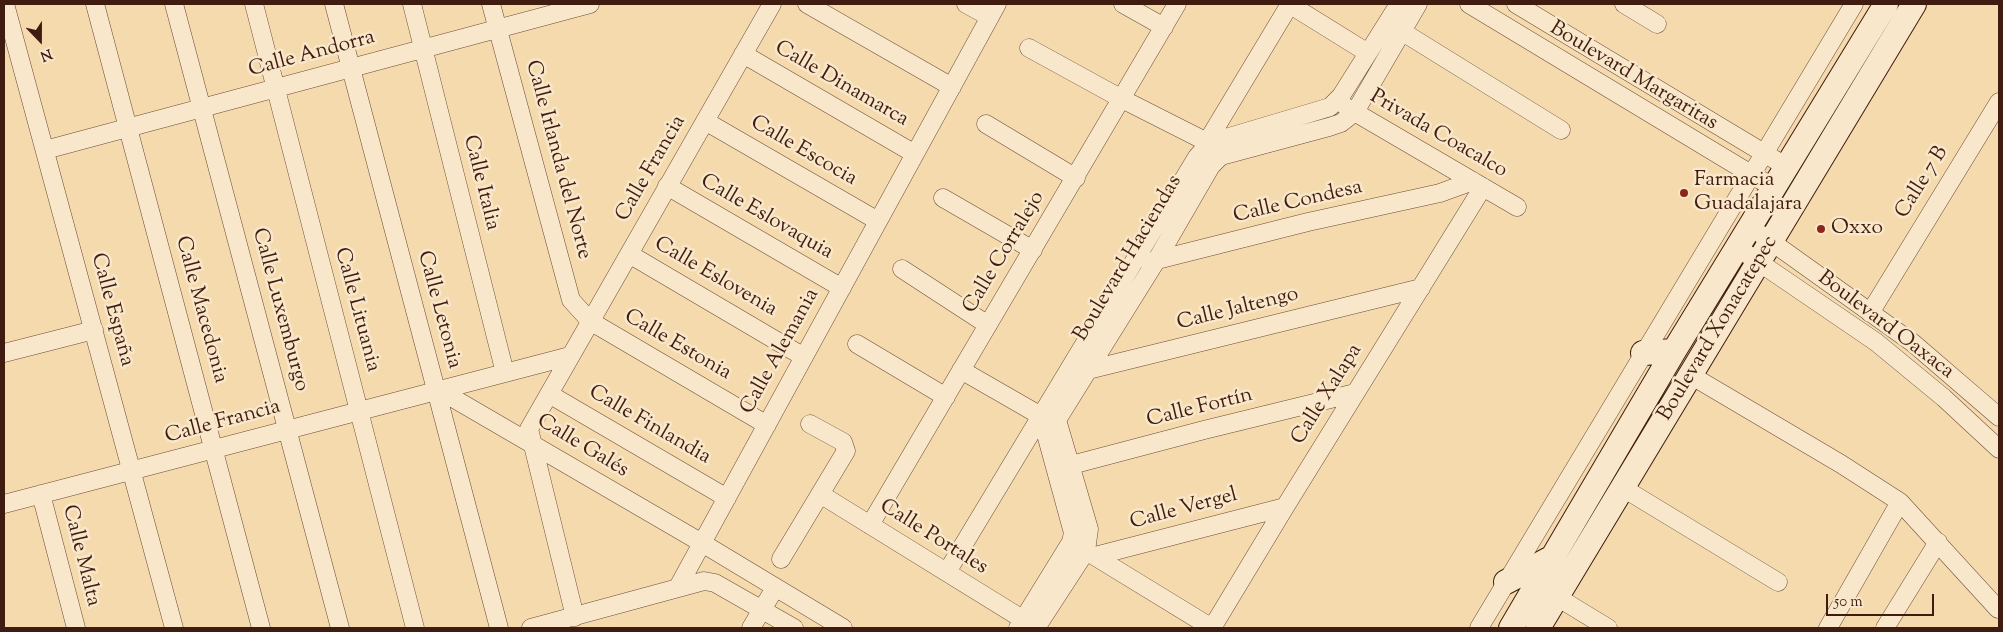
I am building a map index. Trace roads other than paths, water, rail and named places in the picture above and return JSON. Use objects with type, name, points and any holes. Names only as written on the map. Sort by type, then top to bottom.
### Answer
[{"type":"main road","name":"Boulevard Xonacatepec","points":[[1511,628],[1674,351],[1886,4]]},
{"type":"main road","name":"Boulevard Xonacatepec","points":[[1538,628],[1692,376],[1914,4]]},
{"type":"main road","points":[[1643,353],[1674,351]]},
{"type":"main road","points":[[1506,582],[1554,556]]},
{"type":"street","name":"Calle España","points":[[5,4],[174,628]]},
{"type":"street","name":"Calle Macedonia","points":[[95,4],[261,628]]},
{"type":"street","name":"Calle Luxemburgo","points":[[174,4],[340,628]]},
{"type":"street","name":"Calle Lituania","points":[[254,4],[415,628]]},
{"type":"street","name":"Calle Letonia","points":[[334,4],[438,391],[499,628]]},
{"type":"street","name":"Calle Italia","points":[[412,4],[505,373]]},
{"type":"street","name":"Calle Irlanda del Norte","points":[[491,4],[571,300],[590,321]]},
{"type":"street","name":"Calle Andorra","points":[[45,150],[498,28],[572,6],[590,4]]},
{"type":"street","name":"Calle Francia","points":[[532,442],[529,429],[772,4]]},
{"type":"street","points":[[807,4],[952,87]]},
{"type":"street","points":[[966,4],[994,10]]},
{"type":"street","points":[[1123,4],[1164,27]]},
{"type":"street","name":"Calle Corralejo","points":[[870,525],[1178,4]]},
{"type":"street","points":[[1289,4],[1368,53]]},
{"type":"street","name":"Boulevard Haciendas","points":[[1049,418],[1066,376],[1289,4]]},
{"type":"street","points":[[1029,48],[1122,99],[1208,142],[1221,156],[1329,127],[1341,122],[1355,112],[1394,27],[1399,4]]},
{"type":"street","points":[[1208,142],[1322,110],[1337,102],[1368,53],[1418,4]]},
{"type":"street","name":"Boulevard Margaritas","points":[[1470,4],[1774,188]]},
{"type":"street","points":[[1478,628],[1854,4]]},
{"type":"street","points":[[1511,29],[1523,6]]},
{"type":"street","name":"Boulevard Margaritas","points":[[1523,6],[1787,167]]},
{"type":"street","points":[[1632,6],[1657,24]]},
{"type":"street","name":"Calle Alemania","points":[[678,587],[994,10]]},
{"type":"street","points":[[1394,27],[1561,130]]},
{"type":"street","name":"Calle Dinamarca","points":[[743,54],[915,154]]},
{"type":"street","name":"Privada Coacalco","points":[[1337,102],[1517,207]]},
{"type":"street","name":"Calle 7 B","points":[[1870,314],[1997,112]]},
{"type":"street","name":"Calle Escocia","points":[[705,122],[878,221]]},
{"type":"street","points":[[986,124],[1076,178]]},
{"type":"street","name":"Boulevard Haciendas","points":[[1049,418],[1089,370],[1156,261],[1211,166],[1221,156]]},
{"type":"street","name":"Calle Condesa","points":[[1132,265],[1156,261],[1308,222],[1478,184]]},
{"type":"street","name":"Calle Xalapa","points":[[1212,628],[1421,288],[1478,184]]},
{"type":"street","name":"Calle Eslovaquia","points":[[668,186],[842,288]]},
{"type":"street","points":[[943,198],[1033,250]]},
{"type":"street","name":"Boulevard Oaxaca","points":[[1750,227],[1913,343],[1999,417]]},
{"type":"street","name":"Boulevard Oaxaca","points":[[1738,248],[1876,342],[1944,398],[1999,449]]},
{"type":"street","name":"Calle Eslovenia","points":[[629,254],[804,357]]},
{"type":"street","points":[[902,269],[988,325]]},
{"type":"street","name":"Calle Jaltengo","points":[[1066,376],[1421,288]]},
{"type":"street","name":"Calle Estonia","points":[[590,321],[767,425]]},
{"type":"street","points":[[4,354],[94,330]]},
{"type":"street","points":[[857,344],[946,397]]},
{"type":"street","name":"Calle Francia","points":[[4,504],[570,356]]},
{"type":"street","points":[[961,370],[1049,418],[1064,468],[1073,533],[1084,550],[1212,628]]},
{"type":"street","points":[[1692,376],[1841,464],[1900,502],[1998,609]]},
{"type":"street","name":"Calle Galés","points":[[438,391],[532,442],[843,628]]},
{"type":"street","name":"Calle Fortín","points":[[1064,468],[1204,430],[1355,393]]},
{"type":"street","name":"Calle Finlandia","points":[[549,394],[727,498]]},
{"type":"street","points":[[947,572],[1049,418]]},
{"type":"street","points":[[781,559],[846,451],[843,442],[810,424]]},
{"type":"street","points":[[532,442],[575,616]]},
{"type":"street","points":[[1623,488],[1778,582]]},
{"type":"street","name":"Calle Malta","points":[[41,494],[76,628]]},
{"type":"street","name":"Calle Portales","points":[[820,494],[947,572],[1030,626]]},
{"type":"street","points":[[1828,628],[1900,502]]},
{"type":"street","name":"Calle Vergel","points":[[1084,550],[1285,507]]},
{"type":"street","points":[[1885,628],[1938,542]]},
{"type":"street","points":[[1030,626],[1084,550]]},
{"type":"street","points":[[531,628],[678,587],[704,582],[715,582],[762,610],[776,624],[794,628]]},
{"type":"street","points":[[751,628],[775,588]]},
{"type":"street","points":[[1557,597],[1608,628]]},
{"type":"street","points":[[776,624],[791,598]]},
{"type":"place","name":"Farmacia Guadalajara","points":[[1684,193]]},
{"type":"place","name":"Oxxo","points":[[1821,229]]}]
